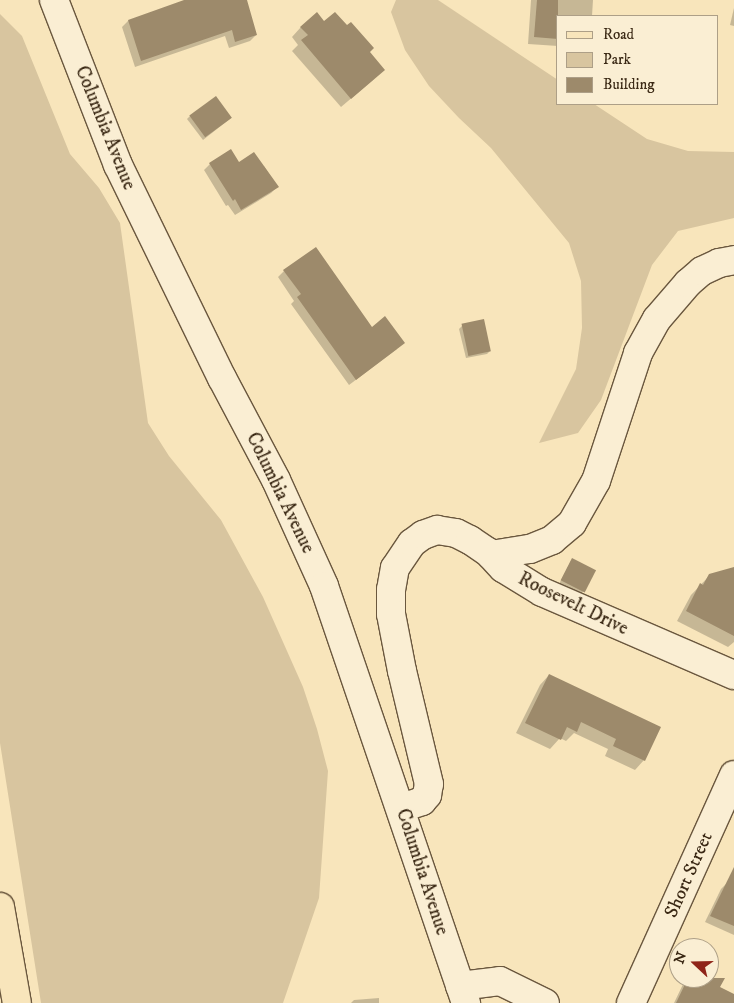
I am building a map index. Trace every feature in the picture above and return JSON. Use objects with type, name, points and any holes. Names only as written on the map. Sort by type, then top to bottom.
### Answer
[{"type":"main road","points":[[0,907],[15,998]]},
{"type":"street","name":"Columbia Avenue","points":[[54,0],[118,165],[222,378],[276,480],[324,586],[463,995]]},
{"type":"street","points":[[490,555],[530,549],[552,540],[572,523],[596,481],[638,353],[657,319],[688,283],[702,271],[734,260]]},
{"type":"street","name":"Roosevelt Drive","points":[[401,808],[422,801],[427,795],[429,784],[402,671],[391,614],[395,568],[412,543],[423,535],[437,530],[456,534],[470,540],[490,555],[503,568],[542,592],[734,675]]},
{"type":"street","name":"Short Street","points":[[631,1003],[734,775]]},
{"type":"street","points":[[463,995],[500,981],[545,1003]]},
{"type":"green space","points":[[396,0],[438,0],[556,79],[556,105],[596,105],[647,139],[688,151],[734,152],[734,218],[678,231],[652,265],[601,400],[578,433],[539,443],[576,369],[582,328],[581,281],[569,243],[491,148],[429,86],[405,50],[391,12]]},
{"type":"green space","points":[[0,14],[22,36],[70,154],[99,188],[120,223],[148,423],[169,456],[221,520],[263,597],[303,687],[317,729],[328,771],[319,898],[283,1003],[41,1003],[0,743]]},
{"type":"building","points":[[184,0],[247,0],[257,35],[235,42],[232,30],[141,61],[128,20]]},
{"type":"building","points":[[537,0],[558,0],[556,39],[534,37]]},
{"type":"building","points":[[317,12],[324,21],[335,12],[347,25],[351,22],[374,48],[370,52],[385,70],[351,99],[301,40],[308,35],[300,27]]},
{"type":"building","points":[[216,96],[232,118],[205,137],[189,115]]},
{"type":"building","points":[[231,149],[239,162],[254,152],[279,187],[241,210],[235,199],[233,201],[209,163]]},
{"type":"building","points":[[316,247],[372,327],[385,316],[405,343],[356,380],[297,297],[301,294],[283,270]]},
{"type":"building","points":[[484,319],[491,351],[468,356],[462,324]]},
{"type":"building","points":[[572,558],[596,570],[585,593],[561,580]]},
{"type":"building","points":[[734,567],[734,636],[686,611],[700,583],[703,585],[709,574]]},
{"type":"building","points":[[549,674],[661,727],[645,761],[613,746],[616,739],[581,722],[577,732],[567,727],[561,740],[525,723]]},
{"type":"building","points":[[734,867],[734,926],[710,916]]},
{"type":"building","points":[[719,978],[725,978],[720,987],[734,994],[734,1003],[676,1003],[683,988],[719,988]]}]
